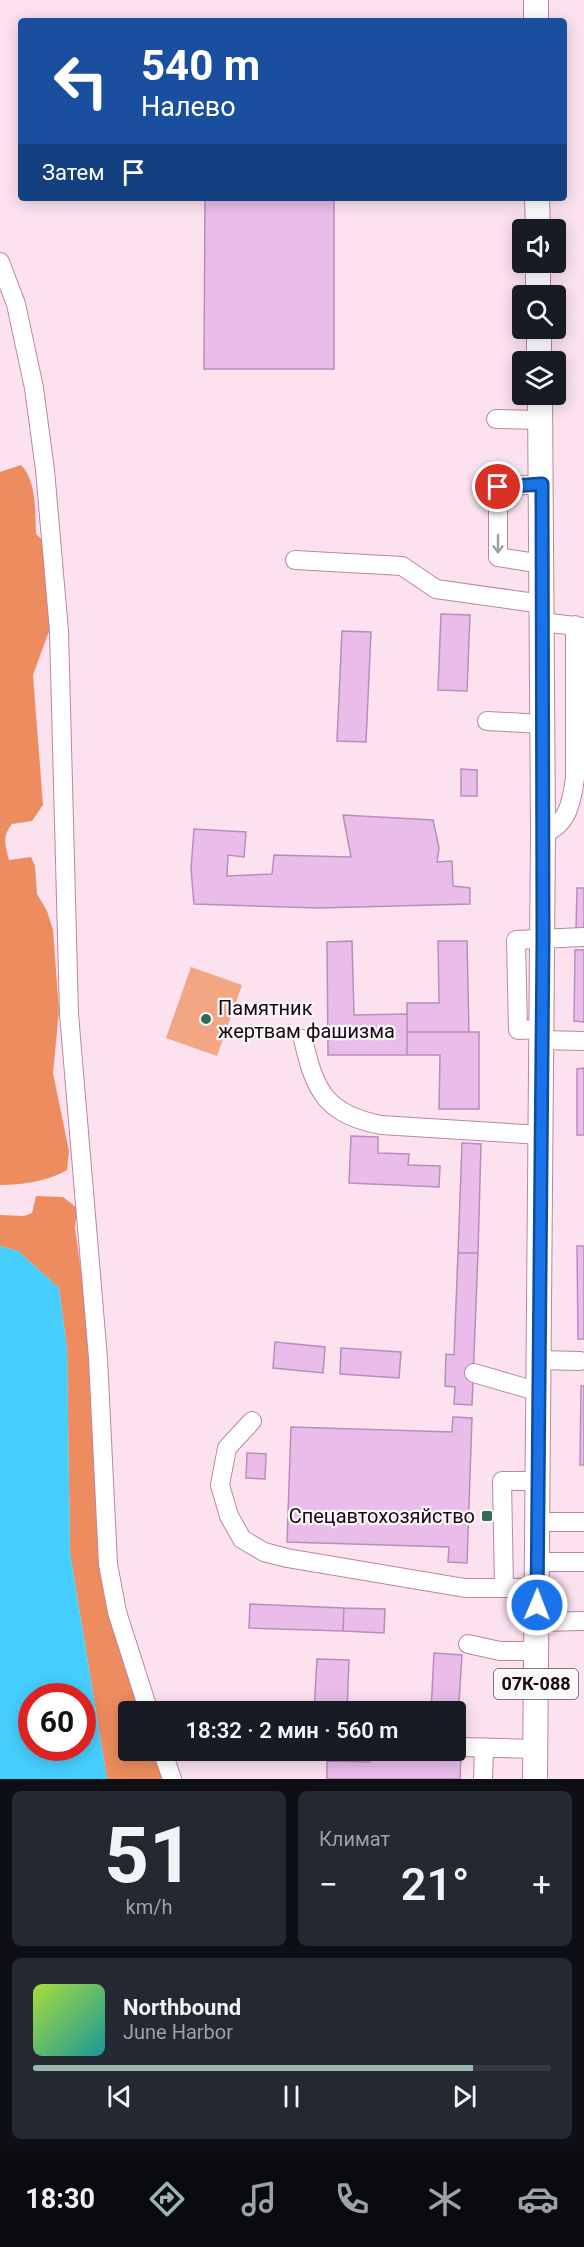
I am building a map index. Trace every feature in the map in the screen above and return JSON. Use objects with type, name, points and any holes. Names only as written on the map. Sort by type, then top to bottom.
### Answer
[{"type":"main road","points":[[536,0],[536,18]]},
{"type":"main road","points":[[537,201],[538,219]]},
{"type":"main road","name":"07К-088","points":[[535,1779],[543,939],[540,405]]},
{"type":"lane","points":[[0,262],[16,304],[34,388],[46,482],[59,631],[69,1014],[98,1358],[108,1564],[117,1612],[145,1701]]},
{"type":"lane","points":[[496,419],[540,420]]},
{"type":"lane","points":[[542,484],[498,487],[498,557],[542,564]]},
{"type":"lane","points":[[296,561],[402,566],[436,589],[542,613],[579,626],[576,778],[566,817],[553,830],[543,833]]},
{"type":"lane","points":[[487,721],[543,724]]},
{"type":"lane","points":[[543,939],[584,937]]},
{"type":"lane","points":[[542,1034],[584,1041]]},
{"type":"lane","points":[[303,1039],[310,1070],[324,1095],[337,1111],[356,1120],[381,1125],[541,1135]]},
{"type":"lane","points":[[538,1360],[580,1361]]},
{"type":"lane","points":[[474,1372],[538,1392]]},
{"type":"lane","points":[[252,1421],[227,1448],[220,1485],[229,1516],[242,1539],[264,1552],[286,1558],[465,1588],[538,1588]]},
{"type":"lane","points":[[504,1588],[502,1481],[538,1481]]},
{"type":"lane","points":[[538,1522],[582,1522]]},
{"type":"lane","points":[[538,1562],[582,1562]]},
{"type":"lane","points":[[537,1622],[584,1621]]},
{"type":"lane","points":[[468,1644],[500,1651],[537,1652]]},
{"type":"lane","points":[[466,1747],[536,1749]]},
{"type":"lane","points":[[483,1779],[484,1748]]},
{"type":"lane","points":[[166,1761],[172,1779]]},
{"type":"shaded area","points":[[21,465],[33,488],[36,534],[57,554],[63,607],[48,634],[33,675],[43,805],[32,821],[12,824],[5,841],[9,860],[31,857],[35,866],[37,894],[47,911],[53,930],[59,1011],[53,1073],[69,1151],[67,1170],[60,1174],[35,1182],[0,1185],[0,472]]},
{"type":"shaded area","points":[[191,967],[242,985],[217,1056],[166,1038]]},
{"type":"shaded area","points":[[36,1196],[63,1197],[77,1208],[75,1228],[93,1358],[103,1564],[139,1701],[118,1701],[118,1761],[159,1761],[165,1779],[107,1779],[96,1712],[96,1683],[91,1683],[70,1553],[67,1349],[59,1288],[18,1251],[0,1246],[0,1215],[24,1216],[32,1213]]},
{"type":"water","points":[[0,1246],[18,1251],[59,1288],[67,1349],[70,1553],[91,1683],[18,1683],[18,1761],[96,1761],[96,1712],[107,1779],[0,1779]]},
{"type":"building","points":[[205,201],[334,201],[334,369],[204,369]]},
{"type":"building","points":[[441,614],[470,615],[467,691],[438,690]]},
{"type":"building","points":[[342,631],[371,632],[366,742],[337,741]]},
{"type":"building","points":[[461,769],[477,770],[477,796],[461,796]]},
{"type":"building","points":[[343,815],[433,820],[439,848],[437,862],[452,861],[453,886],[470,888],[470,904],[319,908],[194,904],[191,869],[194,829],[246,832],[244,857],[228,855],[227,876],[272,874],[274,855],[351,857]]},
{"type":"building","points":[[577,888],[584,888],[584,930],[576,930]]},
{"type":"building","points":[[352,941],[354,1015],[407,1014],[407,1055],[328,1055],[327,942]]},
{"type":"building","points":[[438,941],[467,941],[469,1032],[407,1032],[407,1003],[439,1003]]},
{"type":"building","points":[[575,950],[584,950],[584,1022],[574,1021]]},
{"type":"building","points":[[407,1032],[479,1032],[479,1109],[439,1109],[440,1055],[407,1055]]},
{"type":"building","points":[[584,1068],[584,1135],[577,1135],[577,1069]]},
{"type":"building","points":[[351,1136],[378,1137],[378,1153],[409,1154],[408,1165],[440,1166],[439,1187],[349,1183]]},
{"type":"building","points":[[462,1143],[481,1144],[478,1253],[458,1253]]},
{"type":"building","points":[[577,1246],[584,1246],[584,1339],[578,1339]]},
{"type":"building","points":[[458,1253],[478,1253],[472,1405],[454,1404],[455,1387],[445,1386],[446,1354],[454,1355]]},
{"type":"building","points":[[275,1342],[325,1347],[323,1373],[273,1368]]},
{"type":"building","points":[[341,1348],[401,1352],[399,1378],[340,1374]]},
{"type":"building","points":[[581,1386],[584,1386],[584,1465],[580,1465]]},
{"type":"building","points":[[453,1417],[472,1418],[467,1563],[448,1562],[449,1547],[287,1542],[291,1427],[452,1432]]},
{"type":"building","points":[[247,1453],[266,1454],[265,1479],[246,1478]]},
{"type":"building","points":[[250,1604],[344,1608],[343,1631],[249,1628]]},
{"type":"building","points":[[344,1608],[385,1609],[384,1633],[343,1631]]},
{"type":"building","points":[[434,1653],[462,1655],[459,1701],[432,1701]]},
{"type":"building","points":[[317,1659],[349,1660],[347,1701],[315,1701]]},
{"type":"building","points":[[327,1761],[461,1761],[460,1779],[327,1779]]},
{"type":"place","name":"Памятник жертвам фашизма","points":[[206,1019]]},
{"type":"place","name":"Спецавтохозяйство","points":[[487,1516]]},
{"type":"route","points":[[498,487],[542,484],[543,939],[537,1605]]}]
